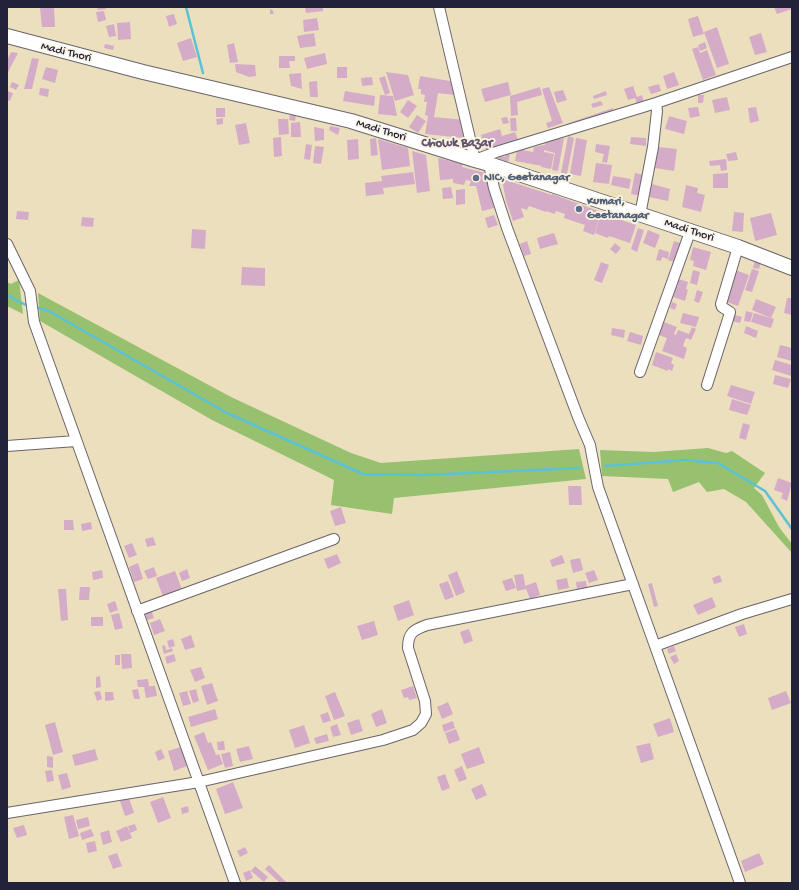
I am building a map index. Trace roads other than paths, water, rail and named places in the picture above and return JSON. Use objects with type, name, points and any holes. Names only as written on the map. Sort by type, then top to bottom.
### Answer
[{"type":"main road","name":"Madi Thori","points":[[7,36],[143,72],[351,122],[490,164],[738,247],[792,268]]},
{"type":"street","points":[[440,7],[475,160],[496,152],[656,103],[792,57]]},
{"type":"street","points":[[640,215],[653,147],[657,111],[656,103]]},
{"type":"street","points":[[490,164],[494,188],[507,228],[578,417],[590,445],[598,487],[740,883]]},
{"type":"street","points":[[640,372],[690,232]]},
{"type":"street","points":[[7,244],[30,291],[34,322],[235,883]]},
{"type":"street","points":[[707,384],[730,312],[722,307],[722,304],[738,247]]},
{"type":"street","points":[[7,446],[76,441]]},
{"type":"street","points":[[137,611],[334,539]]},
{"type":"street","points":[[7,813],[199,782],[383,740],[413,730],[421,723],[426,714],[425,701],[408,648],[408,640],[416,629],[426,625],[633,584]]},
{"type":"street","points":[[655,646],[742,614],[792,599]]},
{"type":"waterway","points":[[186,7],[203,73]]},
{"type":"waterway","points":[[7,295],[30,306]]},
{"type":"waterway","points":[[35,307],[49,311],[227,413],[363,474],[423,475],[579,468]]},
{"type":"waterway","points":[[605,466],[685,460],[718,463],[765,491],[792,529]]},
{"type":"place","name":"NIC, Geetanagar","points":[[476,178]]},
{"type":"place","name":"Kumari, Geetanagar","points":[[579,209]]},
{"type":"district","name":"Chowk Bazar","points":[[457,144]]}]
